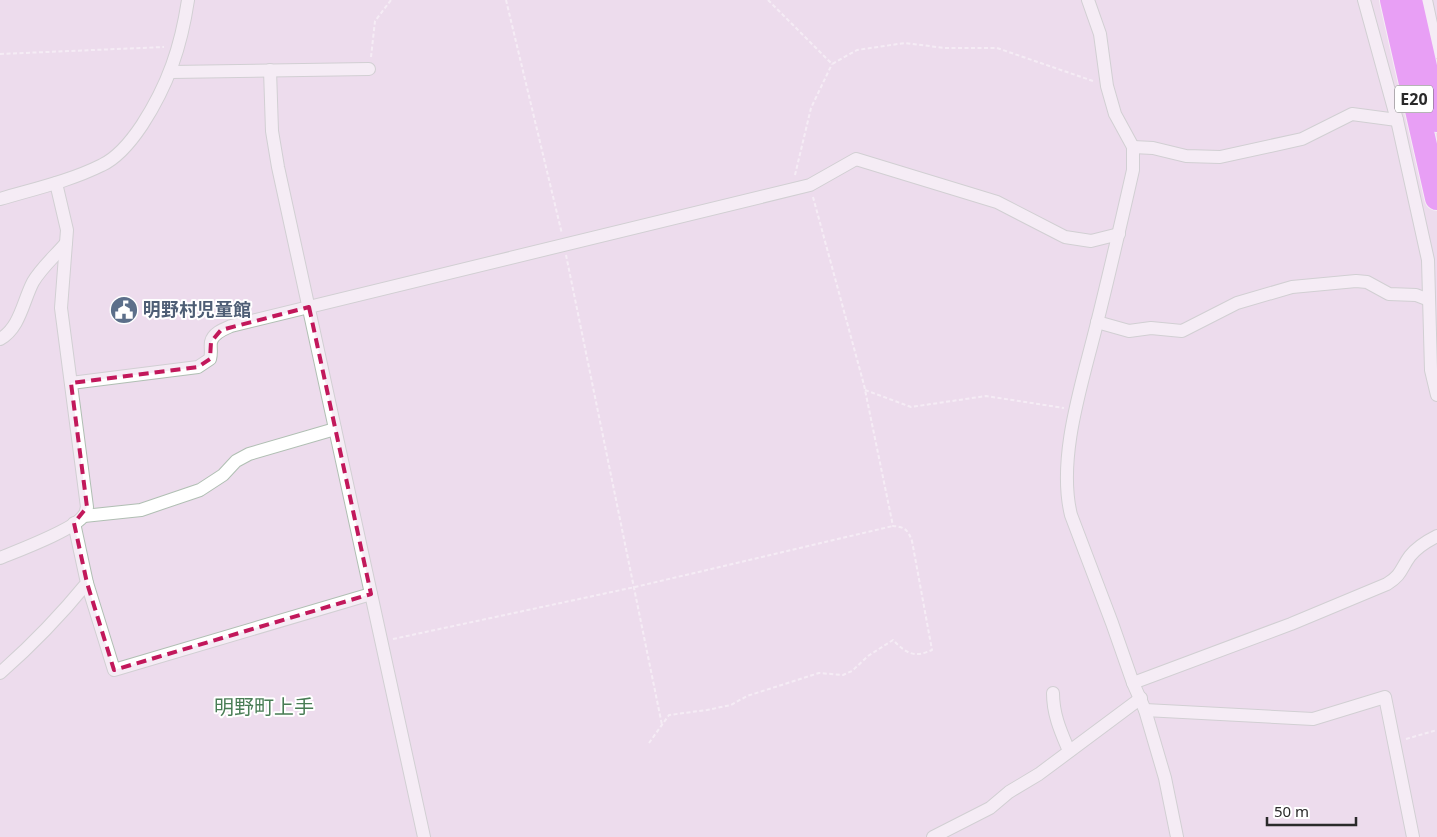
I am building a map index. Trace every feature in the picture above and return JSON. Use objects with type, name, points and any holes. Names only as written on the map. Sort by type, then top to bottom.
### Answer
[{"type":"highway","name":"E20","points":[[1392,0],[1437,198]]},
{"type":"highway","name":"E20","points":[[1410,0],[1437,120]]},
{"type":"street","points":[[0,199],[56,183],[103,165],[120,152],[136,134],[152,110],[171,72],[179,46],[188,0]]},
{"type":"street","points":[[1088,0],[1100,34],[1107,86],[1115,114],[1133,147],[1133,170],[1076,410],[1066,480],[1067,498],[1071,515],[1133,683],[1143,704],[1165,778],[1177,837]]},
{"type":"street","points":[[1364,0],[1396,120],[1428,260],[1431,370],[1437,394]]},
{"type":"street","points":[[1426,0],[1437,52]]},
{"type":"street","points":[[171,72],[369,69]]},
{"type":"street","points":[[270,70],[272,131],[286,204],[424,837]]},
{"type":"street","points":[[1133,147],[1152,148],[1186,156],[1220,157],[1302,139],[1352,114],[1396,120]]},
{"type":"street","points":[[71,383],[198,366],[210,360],[212,352],[211,342],[221,330],[231,326],[810,185],[856,159],[996,202],[1065,237],[1091,241],[1118,234]]},
{"type":"street","points":[[56,183],[67,230],[62,308],[87,508],[79,520],[87,583],[114,670],[371,594]]},
{"type":"street","points":[[0,339],[7,335],[15,326],[34,281],[66,243]]},
{"type":"street","points":[[1097,322],[1129,331],[1151,328],[1182,331],[1237,303],[1292,287],[1356,281],[1367,282],[1389,294],[1416,295],[1429,300]]},
{"type":"street","points":[[0,558],[44,540],[79,520],[140,510],[200,490],[223,476],[236,461],[249,454],[336,429]]},
{"type":"street","points":[[1133,683],[1290,624],[1387,584],[1397,578],[1411,554],[1425,542],[1437,536]]},
{"type":"street","points":[[0,673],[27,649],[61,614],[87,583]]},
{"type":"street","points":[[1053,693],[1053,707],[1057,723],[1069,751]]},
{"type":"street","points":[[933,837],[990,808],[1009,792],[1039,774],[1069,751],[1143,704],[1313,719],[1385,697],[1414,837]]},
{"type":"path","points":[[369,69],[375,21],[391,0]]},
{"type":"path","points":[[506,0],[564,245],[662,725]]},
{"type":"path","points":[[768,0],[832,64]]},
{"type":"path","points":[[791,190],[811,108],[832,64],[857,50],[905,43],[944,48],[997,48],[1107,86]]},
{"type":"path","points":[[0,54],[179,46]]},
{"type":"path","points":[[810,185],[864,390],[893,526]]},
{"type":"path","points":[[864,390],[910,407],[986,396],[1076,410]]},
{"type":"path","points":[[382,642],[634,587],[893,526],[904,527],[909,532],[932,650],[922,655],[911,655],[902,650],[893,640],[868,656],[852,671],[843,675],[819,673],[747,696],[731,705],[670,715],[649,743]]},
{"type":"path","points":[[1394,743],[1437,730]]},
{"type":"highlighted area","points":[[309,307],[371,594],[114,670],[87,583],[74,523],[87,507],[71,383],[198,367],[210,359],[211,342],[221,330]]},
{"type":"place","name":"明野村児童館","points":[[124,310]]},
{"type":"district","name":"明野町上手","points":[[264,707]]}]
